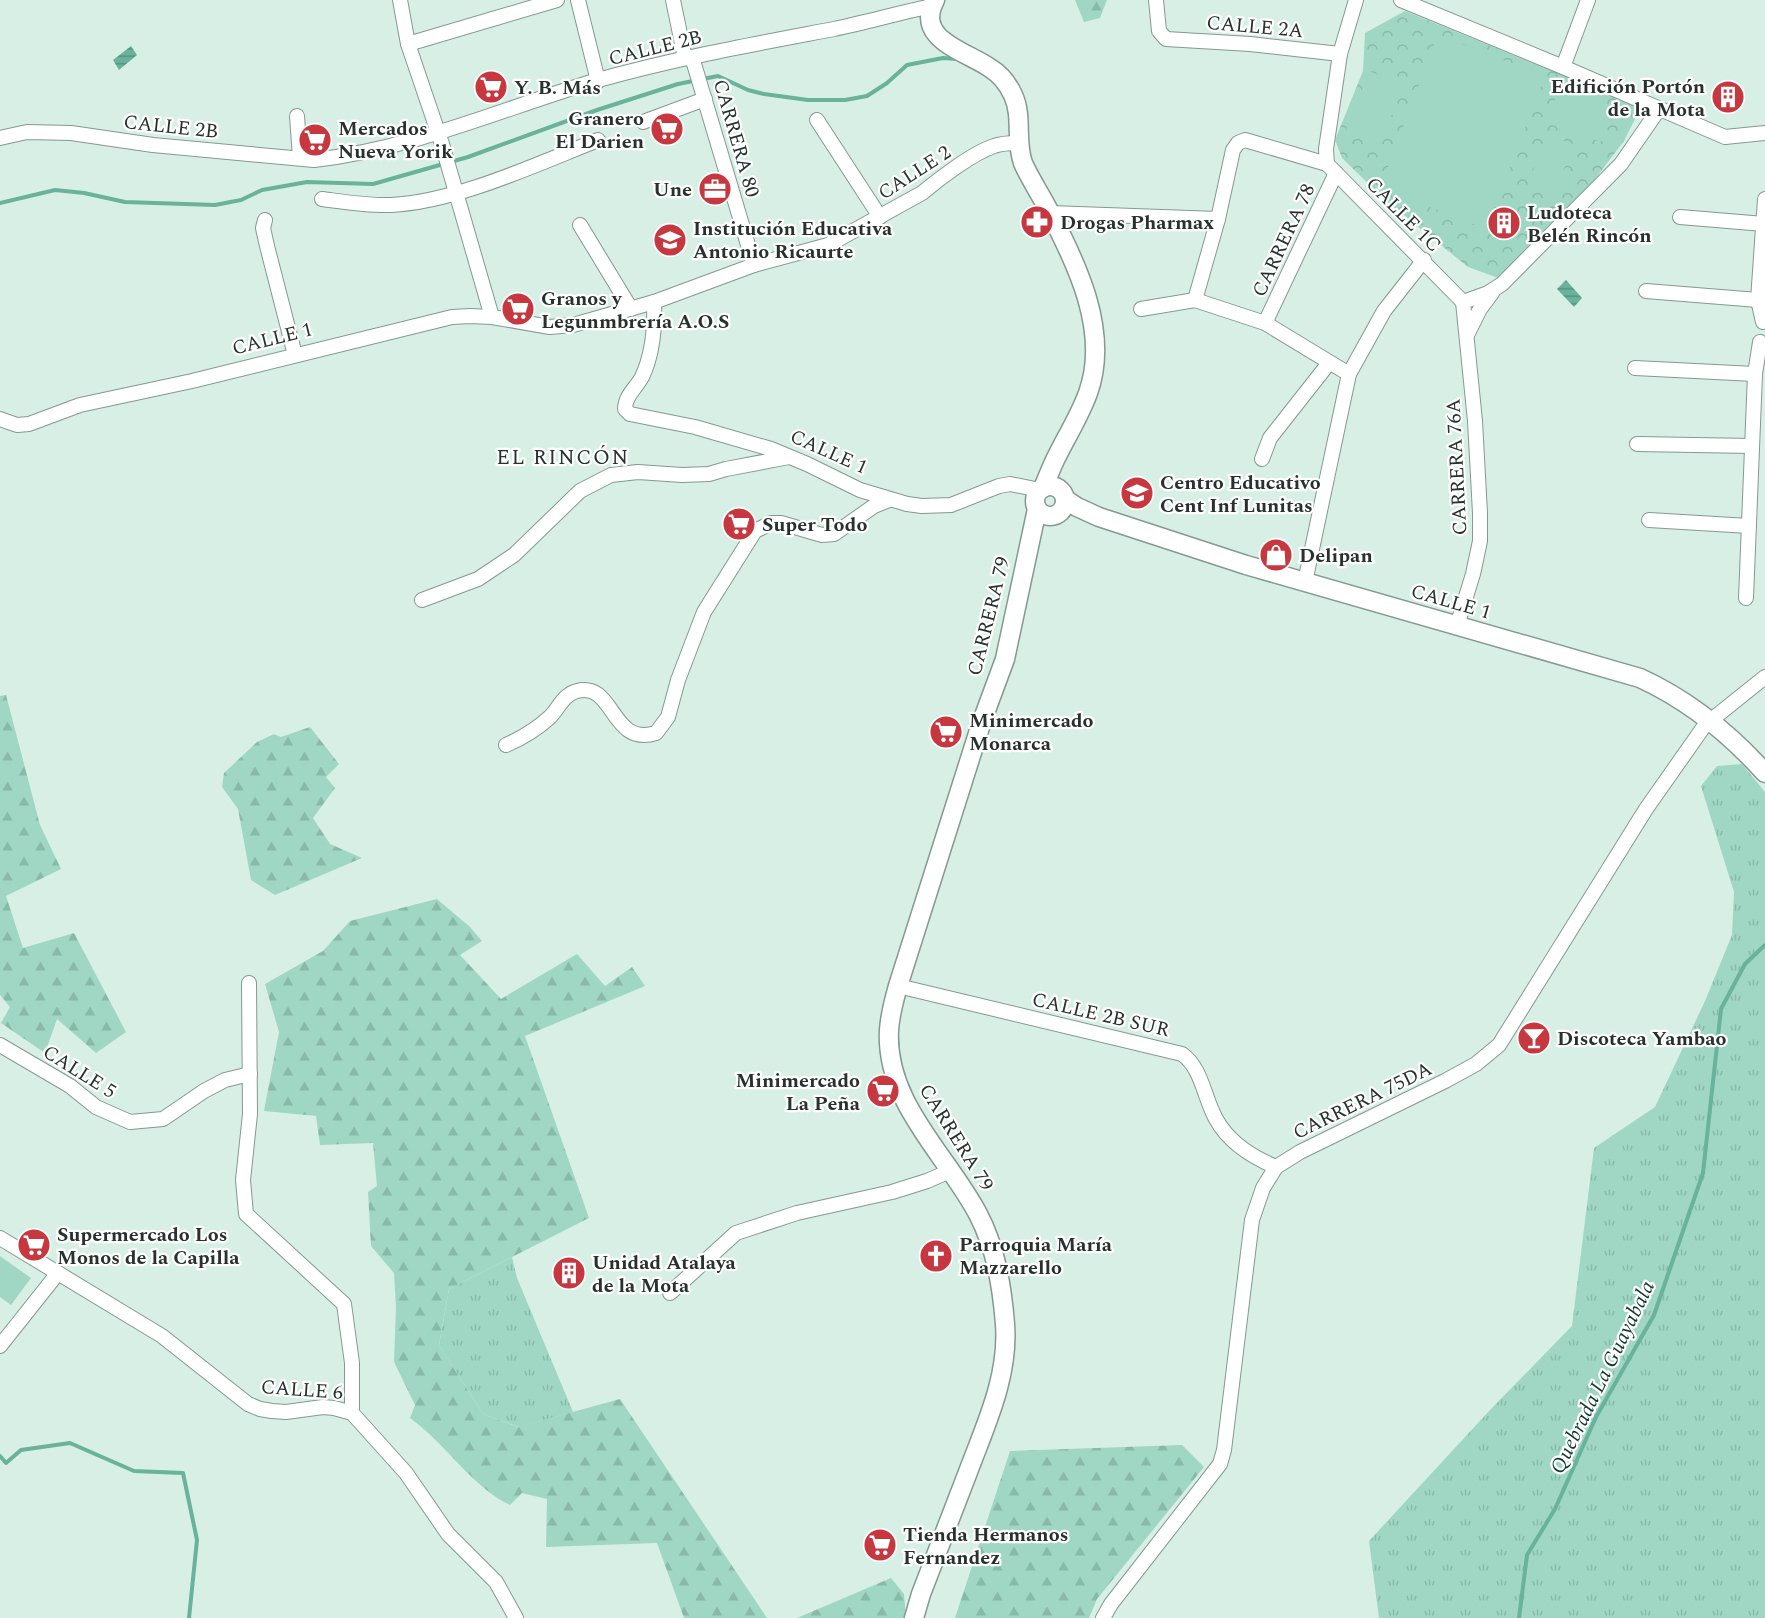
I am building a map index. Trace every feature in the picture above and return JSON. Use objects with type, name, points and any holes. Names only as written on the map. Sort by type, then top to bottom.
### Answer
[{"type":"main road","points":[[934,3],[931,25],[939,38],[992,69],[1004,80],[1013,94],[1017,109],[1018,143],[1024,165],[1050,213],[1080,278],[1091,317],[1094,340],[1093,375],[1088,392],[1053,465],[1048,501]]},
{"type":"main road","name":"CALLE 1","points":[[1048,501],[1077,507],[1100,517],[1246,565],[1640,678],[1684,702],[1710,721],[1749,755],[1765,773]]},
{"type":"main road","name":"CARRERA 79","points":[[914,1618],[996,1397],[1005,1350],[1005,1326],[1003,1303],[989,1237],[978,1212],[908,1107],[894,1073],[890,1056],[889,1028],[898,986],[981,724],[1005,659],[1031,537],[1048,501]]},
{"type":"street","points":[[400,0],[408,44],[439,134],[492,317]]},
{"type":"street","points":[[408,44],[557,0]]},
{"type":"street","points":[[578,0],[598,81]]},
{"type":"street","name":"CARRERA 80","points":[[674,0],[689,58],[697,71],[754,265]]},
{"type":"street","name":"CALLE 2A","points":[[1156,0],[1159,31],[1166,39],[1250,44],[1340,54]]},
{"type":"street","points":[[1332,169],[1326,149],[1340,54],[1356,0]]},
{"type":"street","points":[[1401,0],[1725,137],[1765,133]]},
{"type":"street","points":[[1563,67],[1588,0]]},
{"type":"street","name":"CALLE 2B","points":[[0,138],[27,132],[71,133],[153,145],[314,160],[339,157],[439,134],[598,81],[689,58],[875,21],[934,3]]},
{"type":"street","points":[[643,122],[703,94]]},
{"type":"street","points":[[1466,336],[1480,309],[1496,289],[1621,164],[1659,109]]},
{"type":"street","points":[[297,116],[300,158]]},
{"type":"street","points":[[817,120],[880,217]]},
{"type":"street","points":[[322,199],[393,205],[457,193],[598,140]]},
{"type":"street","points":[[1195,300],[1218,219],[1233,150],[1238,143],[1245,140],[1332,169]]},
{"type":"street","name":"CALLE 2","points":[[559,326],[573,325],[631,309],[754,265],[828,245],[922,193],[935,182],[986,150],[997,145],[1018,143]]},
{"type":"street","name":"CALLE 1C","points":[[1332,169],[1463,302]]},
{"type":"street","name":"CARRERA 78","points":[[1265,323],[1332,169]]},
{"type":"street","points":[[1746,598],[1755,374],[1762,343],[1755,334],[1756,329],[1764,322],[1758,300],[1765,199]]},
{"type":"street","points":[[1050,213],[1218,219]]},
{"type":"street","points":[[1680,218],[1764,224]]},
{"type":"street","points":[[265,220],[267,246],[295,355]]},
{"type":"street","points":[[580,225],[631,309]]},
{"type":"street","points":[[1305,582],[1349,374],[1384,311],[1424,260]]},
{"type":"street","points":[[1463,302],[1496,289]]},
{"type":"street","points":[[1646,291],[1758,300]]},
{"type":"street","points":[[1141,309],[1195,300],[1265,323],[1349,374]]},
{"type":"street","name":"CALLE 1","points":[[654,302],[653,339],[647,363],[643,375],[628,396],[625,405],[626,412],[634,416],[695,427],[791,456],[840,481],[889,500],[942,507],[960,503],[999,486],[1010,484],[1020,486],[1048,501]]},
{"type":"street","name":"CARRERA 76A","points":[[1457,627],[1480,541],[1475,421],[1463,302]]},
{"type":"street","name":"CALLE 1","points":[[0,420],[23,426],[80,405],[192,381],[452,317],[492,317],[532,325],[559,326]]},
{"type":"street","points":[[1262,459],[1270,438],[1329,363]]},
{"type":"street","points":[[1635,368],[1755,374]]},
{"type":"street","points":[[1637,444],[1752,447]]},
{"type":"street","points":[[422,600],[478,579],[514,555],[580,491],[611,475],[638,472],[709,474],[791,456]]},
{"type":"street","points":[[506,745],[537,728],[550,717],[569,694],[578,690],[597,694],[616,714],[629,733],[638,736],[656,733],[668,717],[678,680],[704,612],[755,531],[771,523],[781,523],[822,535],[834,534],[874,506],[889,500]]},
{"type":"street","points":[[1649,520],[1749,526]]},
{"type":"street","name":"CARRERA 75DA","points":[[1276,1167],[1310,1147],[1445,1081],[1476,1064],[1499,1045],[1660,788],[1710,721],[1765,677]]},
{"type":"street","points":[[249,983],[250,1114],[243,1180],[246,1214],[344,1304],[352,1363],[352,1413]]},
{"type":"street","name":"CALLE 2B SUR","points":[[898,986],[1182,1054],[1193,1064],[1221,1128],[1248,1155],[1276,1167]]},
{"type":"street","name":"CALLE 5","points":[[0,1045],[70,1086],[96,1107],[130,1122],[141,1119],[164,1119],[204,1091],[225,1080],[250,1074]]},
{"type":"street","points":[[1103,1618],[1111,1604],[1220,1464],[1224,1450],[1252,1220],[1263,1188],[1276,1167]]},
{"type":"street","points":[[670,1293],[736,1233],[797,1213],[892,1192],[950,1171]]},
{"type":"street","name":"CALLE 6","points":[[0,1238],[162,1336],[248,1404],[272,1411],[286,1412],[323,1407],[352,1413],[406,1473],[448,1534],[496,1582],[516,1618]]},
{"type":"street","points":[[0,1346],[58,1273]]},
{"type":"green space","points":[[1075,0],[1107,0],[1100,18],[1084,22]]},
{"type":"green space","points":[[1405,11],[1641,107],[1624,141],[1595,179],[1501,279],[1468,267],[1386,201],[1342,158],[1335,140],[1363,71],[1365,33]]},
{"type":"green space","points":[[1438,35],[1545,76],[1486,229],[1380,188]]},
{"type":"green space","points":[[1369,71],[1403,85],[1381,143],[1346,130]]},
{"type":"green space","points":[[1559,88],[1614,108],[1601,142],[1547,123]]},
{"type":"green space","points":[[1546,134],[1573,144],[1557,188],[1530,179]]},
{"type":"green space","points":[[6,695],[40,825],[61,869],[6,896],[23,948],[74,933],[126,1032],[96,1053],[57,1019],[45,1053],[1,1023],[10,1007],[0,995],[0,696]]},
{"type":"green space","points":[[310,727],[339,764],[326,777],[335,788],[313,818],[330,844],[362,858],[275,895],[251,880],[238,809],[222,787],[224,773],[257,742],[274,734],[281,737]]},
{"type":"green space","points":[[1742,764],[1765,792],[1765,1618],[1379,1618],[1369,1541],[1490,1410],[1572,1326],[1594,1148],[1655,1107],[1705,1001],[1732,935],[1734,892],[1701,786],[1717,766]]},
{"type":"green space","points":[[437,899],[470,927],[482,941],[460,955],[501,999],[577,954],[605,986],[632,967],[645,986],[525,1036],[589,1218],[449,1289],[439,1345],[483,1414],[518,1427],[620,1399],[767,1618],[684,1618],[657,1543],[546,1547],[547,1499],[522,1493],[510,1505],[471,1477],[423,1428],[410,1418],[415,1405],[394,1362],[396,1307],[394,1273],[371,1246],[368,1192],[377,1186],[373,1143],[320,1145],[316,1116],[264,1111],[279,1032],[265,984],[323,951],[350,921]]},
{"type":"green space","points":[[0,1256],[31,1278],[11,1305],[0,1297]]},
{"type":"green space","points":[[512,1257],[517,1278],[573,1412],[519,1427],[483,1414],[439,1345],[449,1289]]},
{"type":"green space","points":[[1182,1445],[1204,1467],[1097,1599],[1089,1618],[955,1618],[1010,1451]]},
{"type":"green space","points":[[891,1578],[904,1594],[906,1618],[797,1618]]},
{"type":"shaded area","points":[[131,46],[137,55],[119,70],[113,60]]},
{"type":"shaded area","points":[[1566,280],[1582,298],[1574,307],[1557,289]]},
{"type":"waterway","points":[[0,203],[55,190],[84,193],[125,202],[215,205],[241,200],[262,190],[307,182],[373,184],[468,157],[597,110],[678,84],[718,76],[748,90],[764,94],[808,100],[845,100],[867,96],[887,83],[907,65],[943,58],[957,59]]},
{"type":"waterway","name":"Quebrada La Guayabala","points":[[1519,1618],[1527,1555],[1555,1509],[1596,1417],[1654,1315],[1703,1173],[1721,1009],[1745,964],[1765,945]]},
{"type":"waterway","name":"Quebrada La Guayabala","points":[[0,1456],[6,1463],[21,1450],[70,1443],[134,1471],[183,1473],[197,1540],[189,1618]]},
{"type":"place","name":"Y. B. Más","points":[[491,87]]},
{"type":"place","name":"Edifición Portón de la Mota","points":[[1728,97]]},
{"type":"place","name":"Granero El Darien","points":[[667,129]]},
{"type":"place","name":"Mercados Nueva Yorik","points":[[315,140]]},
{"type":"place","name":"Une","points":[[715,189]]},
{"type":"place","name":"Drogas Pharmax","points":[[1037,222]]},
{"type":"place","name":"Ludoteca Belén Rincón","points":[[1504,223]]},
{"type":"place","name":"Institución Educativa Antonio Ricaurte","points":[[670,240]]},
{"type":"place","name":"Granos y Legunmbrería A.O.S","points":[[518,309]]},
{"type":"place","name":"Centro Educativo Cent Inf Lunitas","points":[[1137,493]]},
{"type":"place","name":"Super Todo","points":[[739,524]]},
{"type":"place","name":"Delipan","points":[[1276,555]]},
{"type":"place","name":"Minimercado Monarca","points":[[946,732]]},
{"type":"place","name":"Discoteca Yambao","points":[[1534,1038]]},
{"type":"place","name":"Minimercado La Peña","points":[[883,1091]]},
{"type":"place","name":"Supermercado Los Monos de la Capilla","points":[[34,1245]]},
{"type":"place","name":"Parroquia María Mazzarello","points":[[936,1256]]},
{"type":"place","name":"Unidad Atalaya de la Mota","points":[[569,1273]]},
{"type":"place","name":"Tienda Hermanos Fernandez","points":[[880,1545]]},
{"type":"district","name":"EL RINCÓN","points":[[563,457]]}]
